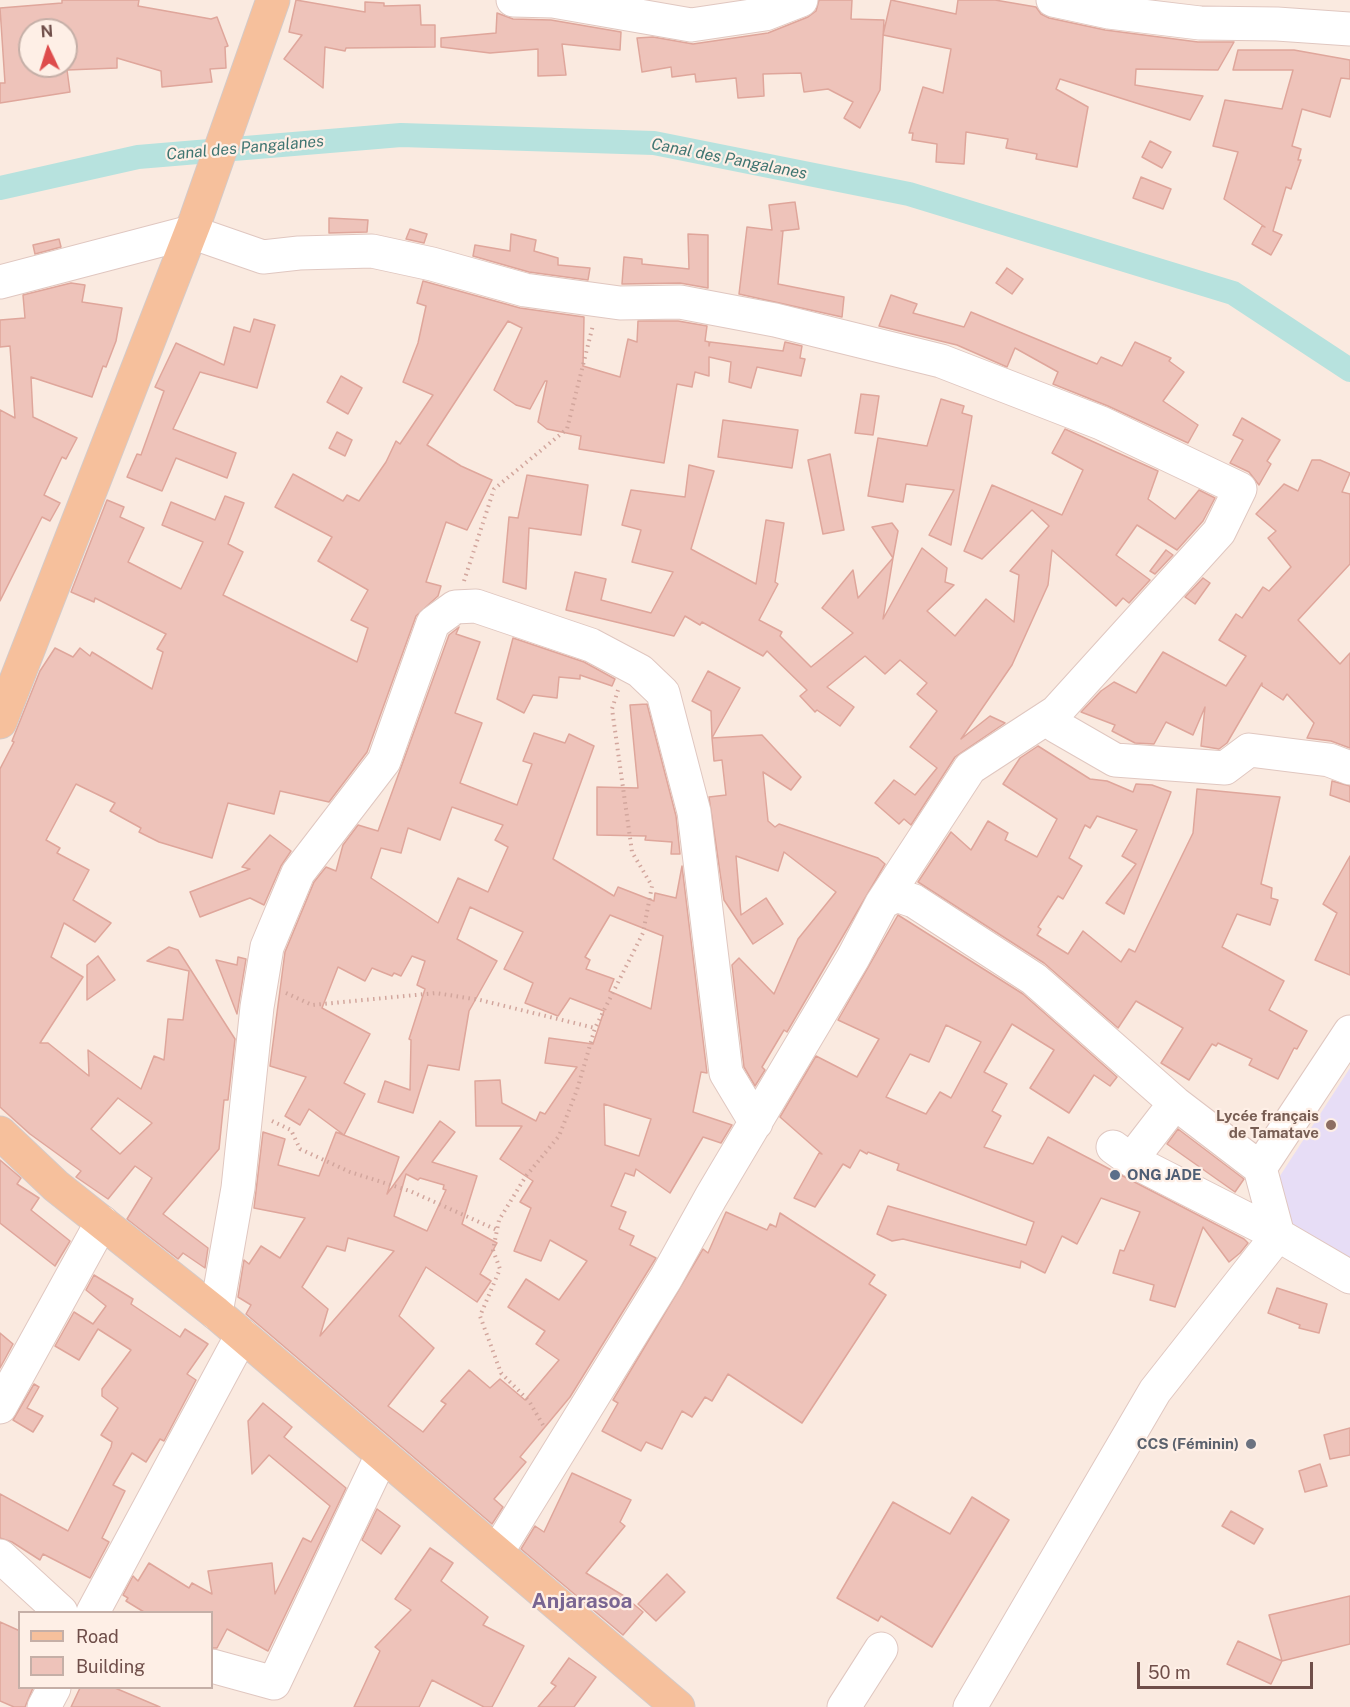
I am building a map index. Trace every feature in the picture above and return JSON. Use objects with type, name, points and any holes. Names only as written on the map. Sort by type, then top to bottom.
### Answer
[{"type":"main road","points":[[0,722],[194,226],[273,0]]},
{"type":"main road","points":[[0,1133],[56,1186],[216,1313],[678,1707]]},
{"type":"street","points":[[513,0],[553,0],[691,25],[765,14],[801,0]]},
{"type":"street","points":[[1053,0],[1109,12],[1200,23],[1289,24],[1350,29]]},
{"type":"street","points":[[0,282],[194,226],[263,257],[299,253],[372,251],[432,264],[525,290],[600,300],[680,302],[775,320],[941,362],[1101,423],[1240,489],[1219,532],[1056,712],[970,768],[882,903],[853,958],[711,1197],[666,1278],[496,1552]]},
{"type":"street","points":[[216,1313],[238,1188],[261,981],[267,947],[298,873],[384,761],[433,623],[455,607],[476,606],[591,645],[640,671],[663,693],[694,812],[726,1073],[756,1124]]},
{"type":"street","points":[[1056,712],[1056,726],[1115,760],[1225,768],[1249,750],[1329,760],[1350,768]]},
{"type":"street","points":[[882,903],[896,895],[914,901],[1034,980],[1175,1103],[1260,1168],[1278,1235]]},
{"type":"street","points":[[1260,1168],[1350,1032]]},
{"type":"street","points":[[1175,1103],[1122,1153],[1278,1235],[1350,1277]]},
{"type":"street","points":[[0,1407],[102,1222]]},
{"type":"street","points":[[970,1707],[1155,1391],[1278,1235]]},
{"type":"street","points":[[94,1611],[242,1335]]},
{"type":"street","points":[[213,1667],[267,1695],[382,1455]]},
{"type":"street","points":[[0,1556],[61,1611]]},
{"type":"street","points":[[844,1707],[881,1649]]},
{"type":"street","points":[[44,1707],[53,1689]]},
{"type":"path","points":[[455,607],[494,489],[567,429],[600,300]]},
{"type":"path","points":[[546,1432],[529,1401],[501,1373],[480,1316],[500,1269],[492,1250],[499,1220],[526,1176],[559,1136],[595,1028],[643,933],[652,886],[632,852],[612,709],[626,664]]},
{"type":"path","points":[[261,981],[312,1005],[436,993],[480,1000],[595,1028]]},
{"type":"path","points":[[247,1109],[291,1130],[300,1149],[351,1172],[411,1191],[497,1230]]},
{"type":"shaded area","name":"Lycée français de Tamatave","points":[[1350,1068],[1350,1269],[1283,1229],[1276,1182]]},
{"type":"building","points":[[62,0],[139,0],[138,6],[211,19],[217,17],[228,46],[225,47],[226,68],[210,69],[212,82],[162,87],[161,71],[117,58],[117,68],[78,70],[78,18],[18,18],[18,78],[68,78],[70,92],[0,103],[0,83],[5,83],[0,8],[62,3]]},
{"type":"building","points":[[296,0],[365,12],[365,2],[384,3],[384,6],[420,5],[421,25],[435,25],[435,47],[346,48],[345,51],[325,47],[323,88],[284,59],[302,35],[289,32]]},
{"type":"building","points":[[819,0],[852,0],[851,19],[884,20],[880,90],[860,128],[844,118],[853,102],[828,89],[804,92],[801,73],[763,74],[764,96],[738,98],[736,78],[696,82],[695,74],[672,77],[671,67],[642,72],[637,38],[653,37],[693,44],[768,33],[808,17],[816,11]]},
{"type":"building","points":[[891,0],[956,14],[958,0],[995,0],[1036,7],[1041,14],[1049,18],[1105,30],[1198,42],[1234,42],[1218,70],[1136,69],[1135,85],[1203,96],[1190,120],[1060,79],[1056,89],[1088,107],[1077,167],[1036,159],[1037,154],[1006,148],[1008,139],[966,132],[964,164],[936,162],[937,144],[912,140],[913,133],[909,133],[923,87],[943,93],[951,49],[883,35]]},
{"type":"building","points":[[497,13],[513,19],[551,20],[621,32],[620,50],[562,44],[566,75],[538,76],[538,49],[490,53],[441,47],[441,38],[496,33]]},
{"type":"building","points":[[1238,50],[1294,50],[1350,60],[1350,79],[1341,78],[1330,117],[1302,109],[1292,146],[1301,149],[1298,160],[1301,160],[1291,189],[1286,187],[1273,231],[1282,235],[1271,255],[1252,244],[1262,226],[1265,227],[1224,199],[1238,152],[1213,146],[1225,100],[1282,109],[1293,70],[1233,70]]},
{"type":"building","points":[[1150,141],[1171,152],[1162,168],[1142,157]]},
{"type":"building","points":[[1141,177],[1171,189],[1163,209],[1133,198]]},
{"type":"building","points":[[795,202],[799,229],[781,231],[783,231],[778,284],[844,297],[842,317],[739,294],[747,227],[772,230],[769,205]]},
{"type":"building","points":[[329,218],[368,220],[367,232],[329,233]]},
{"type":"building","points":[[410,229],[427,234],[424,243],[406,239]]},
{"type":"building","points":[[511,234],[536,240],[534,251],[558,258],[558,265],[590,268],[588,280],[529,272],[473,256],[475,245],[510,251]]},
{"type":"building","points":[[688,234],[708,235],[708,288],[680,283],[622,284],[624,257],[642,259],[642,264],[689,269]]},
{"type":"building","points":[[59,239],[61,247],[35,254],[33,245]]},
{"type":"building","points":[[1007,268],[1023,279],[1012,294],[996,283]]},
{"type":"building","points":[[423,281],[520,308],[584,317],[583,366],[620,377],[628,339],[637,342],[638,321],[678,321],[707,326],[705,341],[709,342],[709,346],[710,342],[783,351],[785,342],[802,346],[800,358],[805,359],[801,376],[757,367],[751,388],[729,382],[731,362],[709,357],[709,376],[695,372],[692,387],[677,384],[664,463],[579,449],[581,436],[547,429],[538,422],[547,381],[530,409],[516,405],[494,390],[522,328],[508,321],[427,445],[461,466],[492,480],[467,530],[446,522],[426,582],[441,586],[438,596],[416,616],[367,752],[329,802],[280,791],[274,814],[228,803],[212,858],[159,842],[139,832],[141,828],[110,811],[115,803],[76,784],[46,840],[60,848],[57,853],[89,870],[73,900],[111,923],[95,942],[64,923],[51,957],[83,977],[40,1043],[48,1043],[89,1076],[88,1050],[141,1089],[154,1056],[164,1060],[168,1019],[183,1020],[189,971],[147,961],[169,947],[178,950],[235,1039],[228,1100],[224,1100],[219,1149],[163,1214],[208,1248],[205,1268],[183,1253],[178,1259],[127,1219],[152,1178],[135,1166],[108,1199],[76,1177],[81,1171],[30,1134],[0,1107],[0,769],[14,742],[12,741],[40,671],[55,648],[73,657],[80,648],[90,656],[92,652],[152,689],[163,652],[157,649],[166,634],[95,598],[94,602],[71,592],[107,500],[124,507],[120,517],[144,528],[128,562],[181,589],[203,542],[162,525],[171,502],[215,520],[225,496],[244,503],[228,544],[243,552],[223,595],[357,662],[368,628],[351,620],[368,590],[318,561],[332,537],[275,507],[293,474],[343,501],[347,495],[359,501],[386,462],[396,441],[400,444],[433,395],[403,382],[418,343],[426,306],[417,303]],"holes":[[[118,1098],[152,1123],[120,1154],[91,1129]]]},
{"type":"building","points":[[71,283],[85,285],[82,302],[122,308],[116,341],[106,367],[103,366],[92,397],[31,377],[33,417],[77,438],[66,459],[62,457],[44,495],[60,503],[50,521],[42,517],[0,601],[0,410],[15,418],[10,346],[0,347],[0,320],[25,318],[23,295]]},
{"type":"building","points":[[891,295],[917,304],[913,313],[964,327],[971,312],[1097,364],[1101,357],[1122,366],[1135,342],[1171,358],[1169,361],[1184,372],[1163,401],[1198,425],[1188,443],[1108,406],[1053,384],[1058,372],[1015,348],[1007,367],[957,345],[879,326]]},
{"type":"building","points":[[254,319],[275,325],[257,388],[200,372],[173,429],[236,453],[227,478],[176,458],[162,491],[127,477],[137,454],[141,455],[164,391],[155,387],[176,343],[224,365],[234,327],[250,332]]},
{"type":"building","points":[[341,376],[362,388],[348,414],[327,402]]},
{"type":"building","points":[[861,394],[879,396],[873,435],[855,433]]},
{"type":"building","points":[[941,399],[964,406],[962,413],[972,416],[951,545],[929,535],[954,490],[906,484],[903,502],[868,496],[878,438],[927,446]]},
{"type":"building","points":[[1242,418],[1280,440],[1267,461],[1271,464],[1259,485],[1249,472],[1230,463],[1243,440],[1233,435]]},
{"type":"building","points":[[723,420],[798,430],[792,468],[718,457]]},
{"type":"building","points":[[1065,429],[1158,471],[1148,499],[1175,519],[1199,490],[1215,498],[1203,521],[1177,550],[1137,525],[1116,555],[1150,580],[1129,603],[1123,598],[1116,606],[1052,550],[1048,585],[1012,665],[961,739],[990,716],[1005,723],[955,757],[911,825],[904,819],[899,824],[875,803],[894,780],[915,795],[937,768],[910,747],[937,711],[917,694],[927,683],[900,660],[885,674],[865,656],[827,687],[854,707],[840,726],[817,710],[815,712],[800,696],[807,690],[767,651],[763,656],[702,622],[700,625],[685,616],[674,636],[566,610],[575,572],[606,579],[601,600],[651,613],[673,572],[632,562],[641,530],[622,525],[631,490],[685,497],[689,465],[714,471],[691,549],[756,584],[766,520],[784,523],[775,582],[778,584],[759,620],[782,632],[780,636],[811,667],[853,633],[822,608],[853,570],[858,598],[893,558],[883,619],[922,548],[947,568],[945,582],[954,585],[927,611],[955,636],[986,599],[1014,622],[1019,575],[1010,571],[1049,526],[1032,510],[982,559],[964,551],[992,485],[1062,515],[1083,470],[1052,453]]},
{"type":"building","points":[[337,432],[352,440],[345,456],[329,448]]},
{"type":"building","points":[[830,454],[844,530],[823,534],[808,460]]},
{"type":"building","points":[[1312,460],[1320,460],[1350,473],[1342,492],[1350,494],[1350,564],[1298,620],[1340,664],[1350,653],[1350,748],[1331,741],[1307,738],[1314,723],[1287,694],[1283,700],[1262,686],[1262,683],[1227,743],[1219,749],[1201,746],[1205,707],[1193,735],[1166,722],[1154,744],[1135,743],[1112,731],[1115,725],[1081,712],[1101,691],[1114,682],[1136,693],[1163,652],[1226,686],[1246,656],[1219,640],[1236,614],[1242,618],[1263,587],[1269,591],[1291,567],[1268,538],[1276,531],[1256,514],[1284,484],[1298,491]]},
{"type":"building","points":[[527,475],[588,485],[581,535],[529,528],[526,589],[503,582],[509,517],[518,518]]},
{"type":"building","points":[[892,523],[898,531],[893,558],[872,527]]},
{"type":"building","points":[[1166,550],[1173,555],[1155,574],[1150,571]]},
{"type":"building","points":[[1203,578],[1210,583],[1195,604],[1185,597]]},
{"type":"building","points":[[459,627],[456,634],[480,642],[455,713],[482,723],[460,783],[517,805],[532,764],[523,761],[534,733],[565,743],[569,734],[594,746],[553,859],[614,896],[618,887],[654,901],[655,893],[676,898],[682,866],[707,1073],[701,1072],[693,1112],[732,1125],[721,1143],[703,1137],[670,1193],[636,1169],[634,1176],[625,1173],[611,1206],[626,1212],[619,1229],[634,1236],[630,1245],[656,1258],[570,1397],[520,1457],[526,1462],[494,1499],[503,1507],[492,1524],[246,1314],[251,1305],[238,1297],[244,1260],[249,1264],[261,1246],[280,1258],[305,1218],[254,1208],[263,1132],[285,1139],[278,1165],[319,1176],[336,1132],[399,1157],[387,1194],[440,1121],[455,1132],[432,1162],[477,1176],[462,1224],[497,1243],[480,1274],[491,1281],[477,1302],[426,1267],[399,1316],[434,1348],[388,1406],[423,1432],[446,1404],[441,1401],[469,1370],[490,1388],[500,1379],[525,1400],[559,1360],[536,1344],[545,1331],[508,1307],[526,1279],[559,1300],[587,1261],[550,1240],[541,1261],[514,1251],[531,1208],[520,1202],[533,1181],[500,1159],[522,1126],[476,1126],[475,1081],[500,1080],[502,1103],[536,1121],[540,1112],[545,1114],[577,1067],[545,1063],[549,1038],[593,1044],[604,1011],[570,998],[558,1016],[525,1003],[533,983],[504,969],[523,932],[470,907],[457,939],[497,961],[469,1011],[459,1070],[428,1065],[413,1113],[378,1102],[385,1081],[410,1090],[411,1040],[409,1039],[425,989],[417,985],[425,961],[412,956],[401,976],[394,973],[392,976],[372,968],[365,981],[338,967],[322,1008],[370,1034],[344,1083],[365,1094],[344,1135],[309,1109],[300,1125],[285,1116],[306,1077],[270,1066],[285,952],[314,882],[326,867],[336,871],[343,845],[358,825],[378,831],[449,635]],"holes":[[[452,807],[503,825],[495,840],[508,847],[488,892],[458,878],[438,923],[371,878],[381,848],[401,853],[408,828],[440,840]],[[610,915],[663,936],[651,1009],[609,991],[614,979],[586,969],[590,960],[585,957]],[[604,1104],[651,1119],[639,1156],[605,1145]],[[406,1174],[418,1180],[420,1178],[444,1185],[443,1189],[446,1190],[427,1231],[394,1216]],[[348,1238],[394,1251],[320,1336],[328,1309],[302,1287],[327,1246],[345,1251]]]},
{"type":"building","points":[[513,638],[584,662],[615,679],[612,686],[580,675],[580,679],[559,677],[557,698],[533,695],[524,713],[497,699]]},
{"type":"building","points":[[708,671],[740,688],[712,738],[711,711],[692,701]]},
{"type":"building","points":[[647,704],[676,816],[680,854],[671,854],[672,842],[645,840],[646,836],[597,835],[597,787],[638,788],[630,705]]},
{"type":"building","points":[[762,735],[801,777],[791,790],[763,772],[768,821],[775,827],[779,824],[878,858],[885,864],[787,1032],[784,1030],[762,1067],[765,1070],[755,1086],[744,1067],[732,965],[739,958],[774,994],[798,939],[836,892],[784,852],[778,871],[736,856],[741,915],[766,898],[783,924],[753,944],[724,900],[709,797],[726,795],[722,760],[714,761],[712,738]]},
{"type":"building","points":[[1038,746],[1090,779],[1107,781],[1133,792],[1136,784],[1152,785],[1171,792],[1124,914],[1106,903],[1136,864],[1122,856],[1137,830],[1097,816],[1090,828],[1085,825],[1069,858],[1082,866],[1063,899],[1058,896],[1038,927],[1041,929],[1037,935],[1068,954],[1083,931],[1121,962],[1129,949],[1135,952],[1193,833],[1197,789],[1280,797],[1261,884],[1272,888],[1271,898],[1278,900],[1270,925],[1237,914],[1222,947],[1284,981],[1269,1010],[1307,1031],[1297,1049],[1294,1048],[1278,1079],[1249,1065],[1252,1059],[1218,1043],[1216,1046],[1212,1044],[1189,1080],[1161,1063],[1183,1028],[1136,1001],[1118,1028],[1044,963],[918,882],[951,832],[971,850],[988,821],[1008,833],[1005,840],[1037,857],[1057,819],[1003,784],[1020,758]]},
{"type":"building","points":[[1332,781],[1350,786],[1350,802],[1330,795]]},
{"type":"building","points":[[270,835],[291,851],[281,866],[264,905],[250,898],[200,917],[190,892],[250,869],[242,867]]},
{"type":"building","points":[[1350,856],[1350,975],[1315,960],[1337,913],[1323,904]]},
{"type":"building","points":[[898,915],[1023,994],[1117,1077],[1110,1086],[1094,1075],[1069,1113],[1030,1088],[1054,1050],[1012,1024],[984,1072],[1007,1084],[992,1111],[1001,1116],[984,1147],[1033,1164],[1048,1137],[1248,1243],[1229,1262],[1203,1227],[1175,1307],[1150,1300],[1154,1285],[1113,1273],[1120,1250],[1124,1251],[1140,1212],[1101,1198],[1077,1244],[1062,1236],[1045,1273],[1021,1261],[1020,1268],[903,1239],[892,1241],[877,1234],[888,1206],[1026,1245],[1034,1222],[897,1170],[899,1164],[868,1152],[867,1154],[860,1150],[850,1168],[843,1164],[815,1207],[794,1198],[819,1153],[822,1154],[780,1117],[816,1056],[857,1077],[879,1039],[838,1020]],"holes":[[[946,1025],[981,1042],[951,1098],[940,1092],[926,1114],[886,1097],[910,1054],[929,1062]]]},
{"type":"building","points":[[98,956],[115,980],[87,1000],[87,965]]},
{"type":"building","points":[[238,957],[246,959],[237,1014],[216,960],[237,965]]},
{"type":"building","points":[[1178,1129],[1244,1179],[1235,1192],[1167,1144]]},
{"type":"building","points":[[0,1160],[21,1178],[17,1184],[39,1198],[31,1210],[70,1241],[55,1266],[0,1223]]},
{"type":"building","points":[[726,1212],[767,1230],[770,1224],[776,1227],[780,1213],[875,1275],[869,1284],[886,1295],[802,1423],[728,1374],[712,1401],[705,1397],[692,1417],[682,1411],[662,1449],[646,1442],[641,1451],[602,1431],[618,1403],[613,1400],[703,1249],[708,1253]]},
{"type":"building","points":[[94,1275],[133,1299],[131,1304],[180,1337],[185,1329],[208,1344],[187,1374],[196,1380],[164,1441],[160,1439],[146,1462],[132,1453],[113,1485],[125,1491],[102,1538],[109,1542],[90,1578],[43,1554],[40,1560],[12,1542],[0,1538],[0,1494],[68,1531],[111,1447],[112,1442],[101,1435],[118,1408],[102,1396],[102,1389],[131,1350],[98,1329],[79,1360],[55,1346],[74,1312],[93,1324],[106,1306],[86,1290]]},
{"type":"building","points":[[1277,1288],[1327,1304],[1319,1333],[1299,1328],[1300,1325],[1268,1313]]},
{"type":"building","points":[[0,1333],[13,1344],[0,1368]]},
{"type":"building","points":[[34,1384],[39,1387],[27,1408],[43,1416],[33,1432],[13,1420]]},
{"type":"building","points":[[263,1403],[292,1427],[284,1437],[346,1488],[268,1651],[227,1629],[217,1648],[213,1648],[213,1611],[142,1611],[126,1601],[128,1598],[123,1595],[133,1576],[138,1581],[149,1563],[189,1588],[192,1583],[212,1594],[208,1571],[272,1563],[275,1594],[303,1538],[311,1542],[330,1506],[269,1455],[252,1474],[248,1421]]},
{"type":"building","points":[[1350,1428],[1350,1455],[1330,1459],[1324,1435]]},
{"type":"building","points":[[1320,1464],[1327,1486],[1305,1492],[1299,1471]]},
{"type":"building","points":[[572,1473],[631,1500],[620,1522],[625,1526],[586,1573],[624,1596],[643,1612],[623,1635],[521,1549],[535,1526],[544,1532]]},
{"type":"building","points":[[972,1497],[1009,1520],[932,1647],[881,1616],[878,1621],[837,1598],[893,1502],[950,1534]]},
{"type":"building","points":[[377,1509],[400,1526],[381,1554],[362,1540]]},
{"type":"building","points":[[1231,1511],[1263,1529],[1254,1544],[1222,1526]]},
{"type":"building","points":[[430,1548],[453,1563],[441,1581],[488,1617],[483,1625],[524,1646],[492,1707],[484,1707],[432,1680],[419,1707],[354,1707],[380,1651],[375,1647],[411,1610],[395,1599]]},
{"type":"building","points":[[667,1574],[685,1592],[656,1621],[638,1604]]},
{"type":"building","points":[[1350,1596],[1350,1644],[1282,1661],[1269,1615]]},
{"type":"building","points":[[0,1622],[18,1630],[18,1689],[33,1689],[25,1707],[14,1707],[0,1701]]},
{"type":"building","points":[[1238,1641],[1282,1661],[1271,1684],[1227,1664]]},
{"type":"building","points":[[569,1658],[596,1677],[574,1707],[538,1707],[556,1686],[551,1683]]},
{"type":"building","points":[[80,1689],[117,1689],[160,1707],[71,1707]]},
{"type":"waterway","name":"Canal des Pangalanes","points":[[0,188],[138,157],[401,135],[654,143],[909,194],[1233,293],[1350,370]]},
{"type":"place","name":"Lycée français de Tamatave","points":[[1331,1125]]},
{"type":"place","name":"ONG JADE","points":[[1115,1175]]},
{"type":"place","name":"CCS (Féminin)","points":[[1251,1444]]},
{"type":"district","name":"Anjarasoa","points":[[582,1602]]}]
